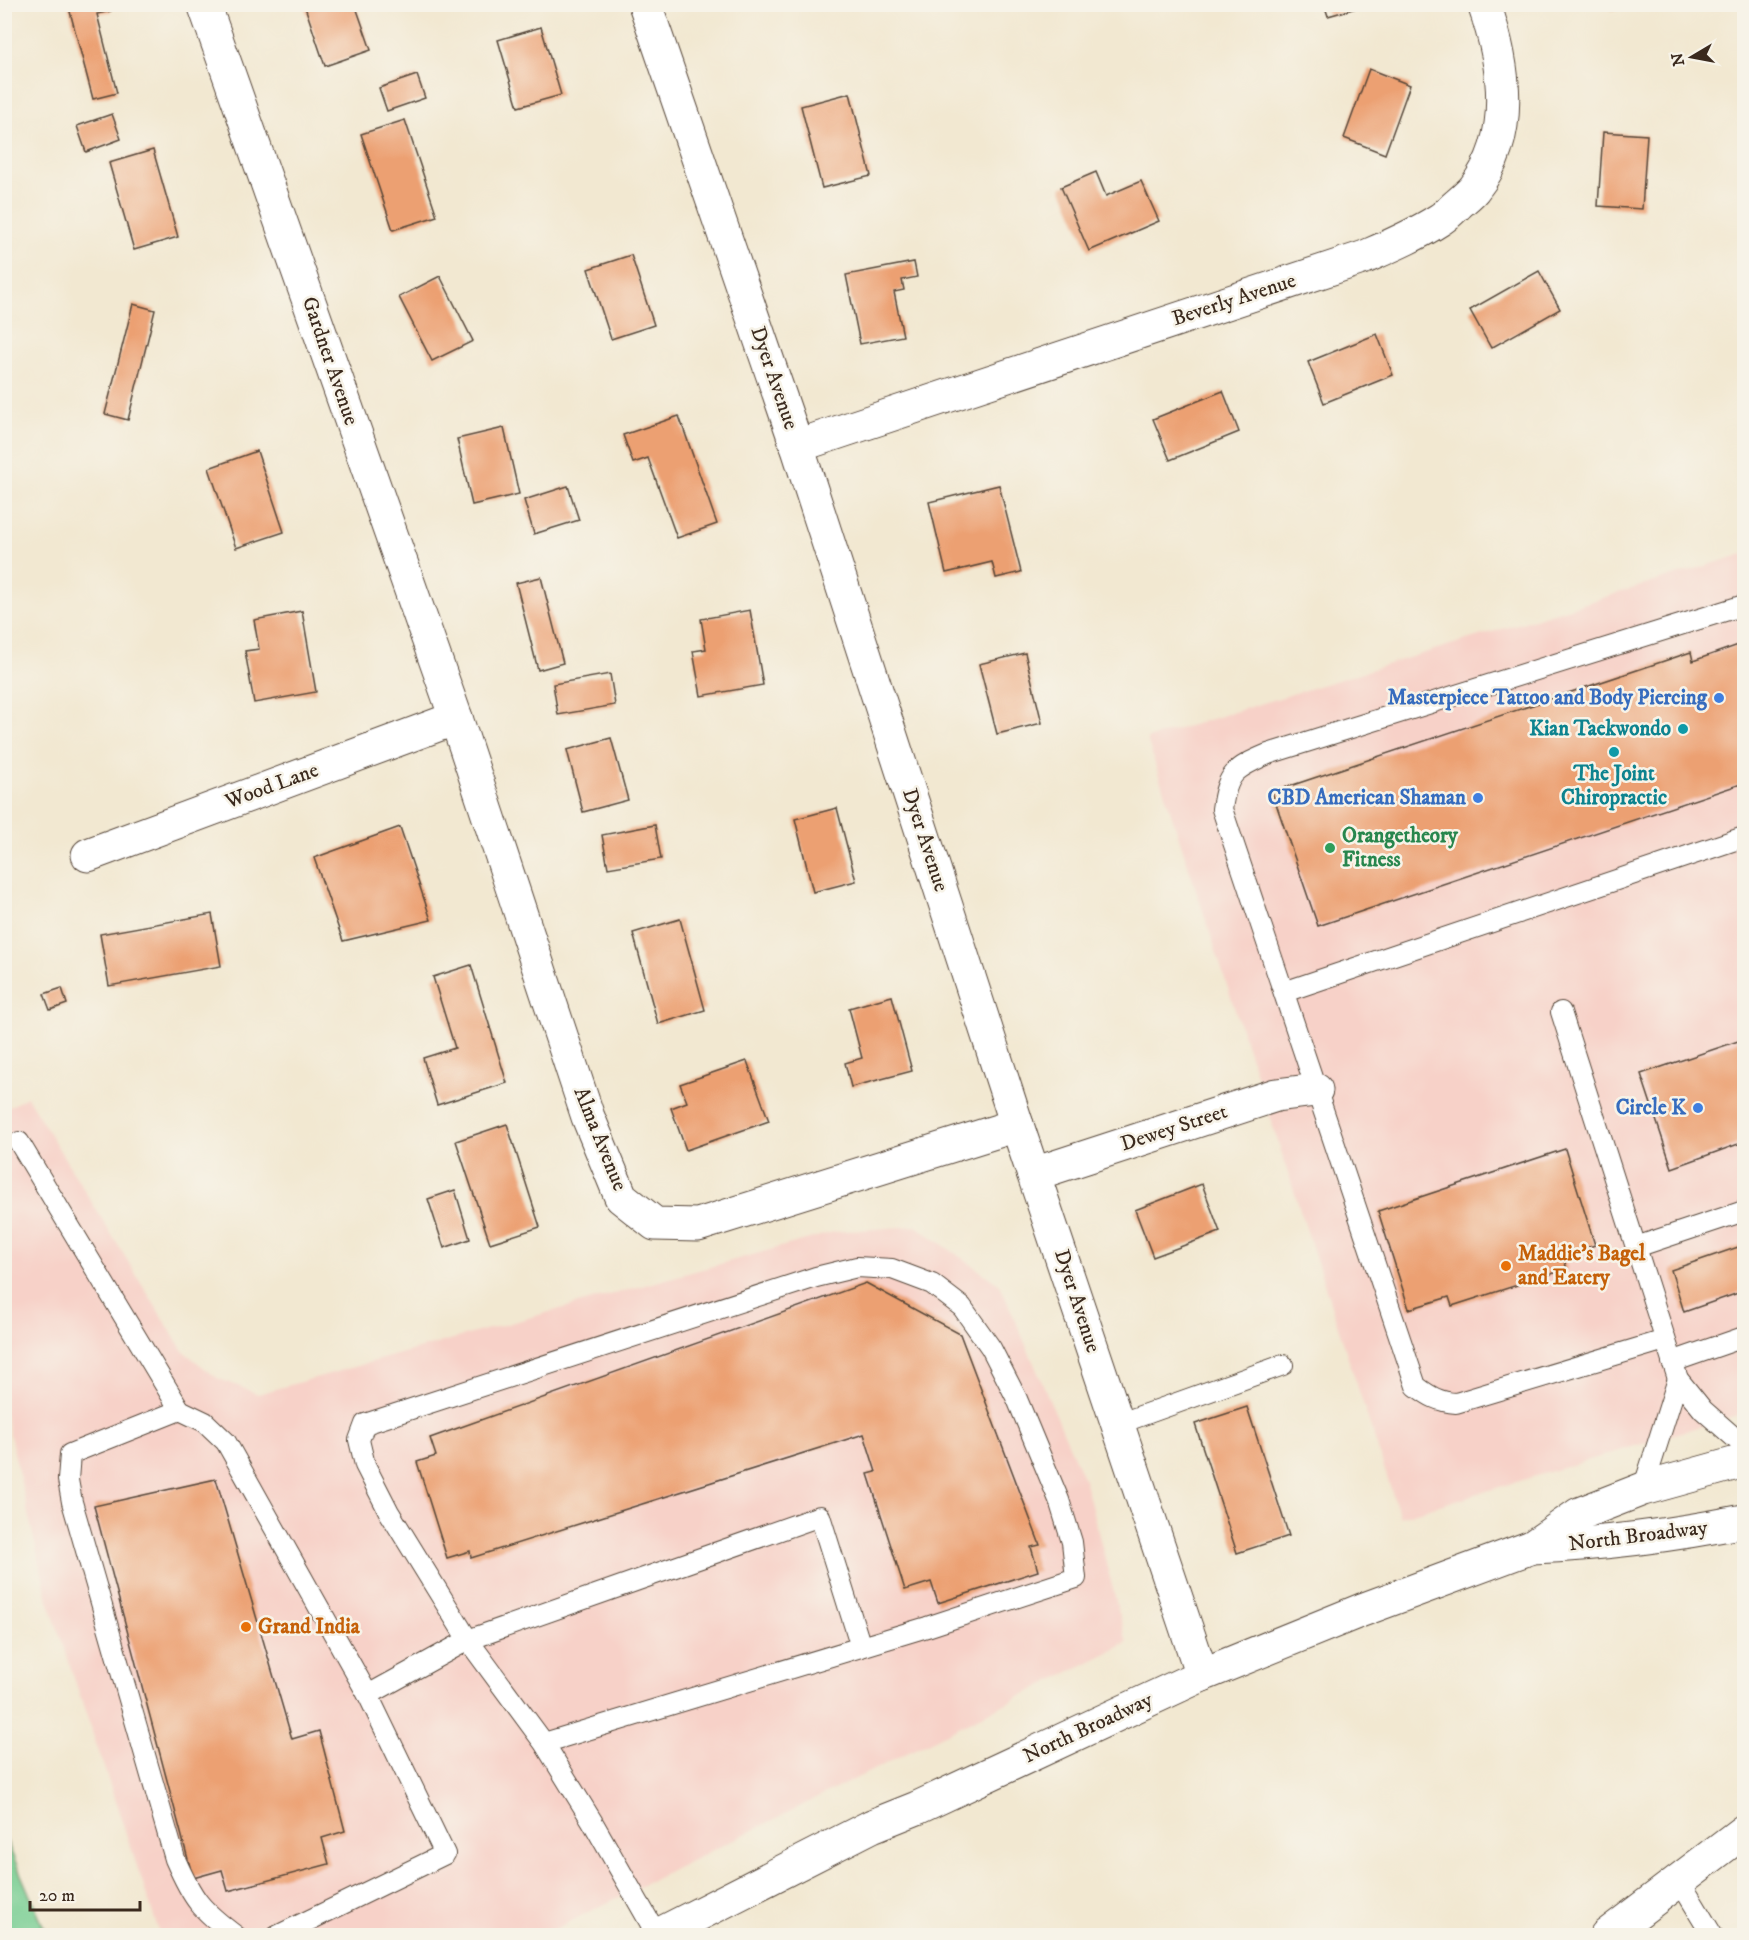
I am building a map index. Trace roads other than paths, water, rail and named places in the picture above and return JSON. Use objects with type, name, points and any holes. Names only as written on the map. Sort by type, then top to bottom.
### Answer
[{"type":"street","name":"Gardner Avenue","points":[[204,4],[456,718]]},
{"type":"street","name":"Dyer Avenue","points":[[645,4],[797,446],[1017,1125],[1202,1675]]},
{"type":"street","name":"Beverly Avenue","points":[[797,446],[1365,257],[1404,240],[1441,219],[1473,190],[1495,152],[1503,110],[1502,68],[1484,4]]},
{"type":"street","name":"Wood Lane","points":[[88,855],[456,718]]},
{"type":"street","name":"Alma Avenue","points":[[456,718],[588,1117],[621,1197],[655,1224],[698,1225],[1017,1125]]},
{"type":"street","name":"Dewey Street","points":[[1034,1174],[1276,1095],[1316,1090]]},
{"type":"street","name":"North Broadway","points":[[656,1935],[872,1826],[917,1808],[1202,1675],[1362,1610],[1532,1547],[1579,1514],[1643,1489],[1744,1461]]},
{"type":"street","name":"North Broadway","points":[[1532,1547],[1587,1545],[1675,1535],[1744,1521]]},
{"type":"street","points":[[1606,1935],[1744,1831]]},
{"type":"lane","points":[[1665,1340],[1456,1403],[1443,1402],[1428,1396],[1416,1386],[1222,809],[1225,787],[1237,769],[1268,754],[1744,604]]},
{"type":"lane","points":[[1284,992],[1744,837]]},
{"type":"lane","points":[[1561,1012],[1675,1371],[1703,1410],[1744,1446]]},
{"type":"lane","points":[[19,1142],[180,1410],[205,1422],[226,1442],[368,1695],[445,1854],[278,1935]]},
{"type":"lane","points":[[1636,1247],[1744,1211]]},
{"type":"lane","points":[[544,1743],[861,1647],[1076,1578],[1071,1542],[1059,1500],[1017,1399],[992,1348],[962,1307],[932,1284],[892,1269],[857,1267],[816,1277],[365,1425],[358,1440],[365,1465],[389,1512],[468,1640],[544,1743],[592,1821],[656,1935]]},
{"type":"lane","points":[[1643,1489],[1675,1371],[1744,1337]]},
{"type":"lane","points":[[1118,1424],[1283,1365]]},
{"type":"lane","points":[[180,1410],[70,1454],[68,1480],[72,1502],[175,1859],[189,1892],[207,1914],[236,1935]]},
{"type":"lane","points":[[368,1695],[468,1640],[820,1516],[861,1647]]},
{"type":"lane","points":[[1680,1880],[1713,1935]]},
{"type":"place","name":"Masterpiece Tattoo and Body Piercing","points":[[1719,698]]},
{"type":"place","name":"Kian Taekwondo","points":[[1683,729]]},
{"type":"place","name":"The Joint Chiropractic","points":[[1614,752]]},
{"type":"place","name":"CBD American Shaman","points":[[1478,798]]},
{"type":"place","name":"Orangetheory Fitness","points":[[1330,848]]},
{"type":"place","name":"Circle K","points":[[1698,1108]]},
{"type":"place","name":"Maddie's Bagel and Eatery","points":[[1506,1266]]},
{"type":"place","name":"Grand India","points":[[246,1627]]}]
